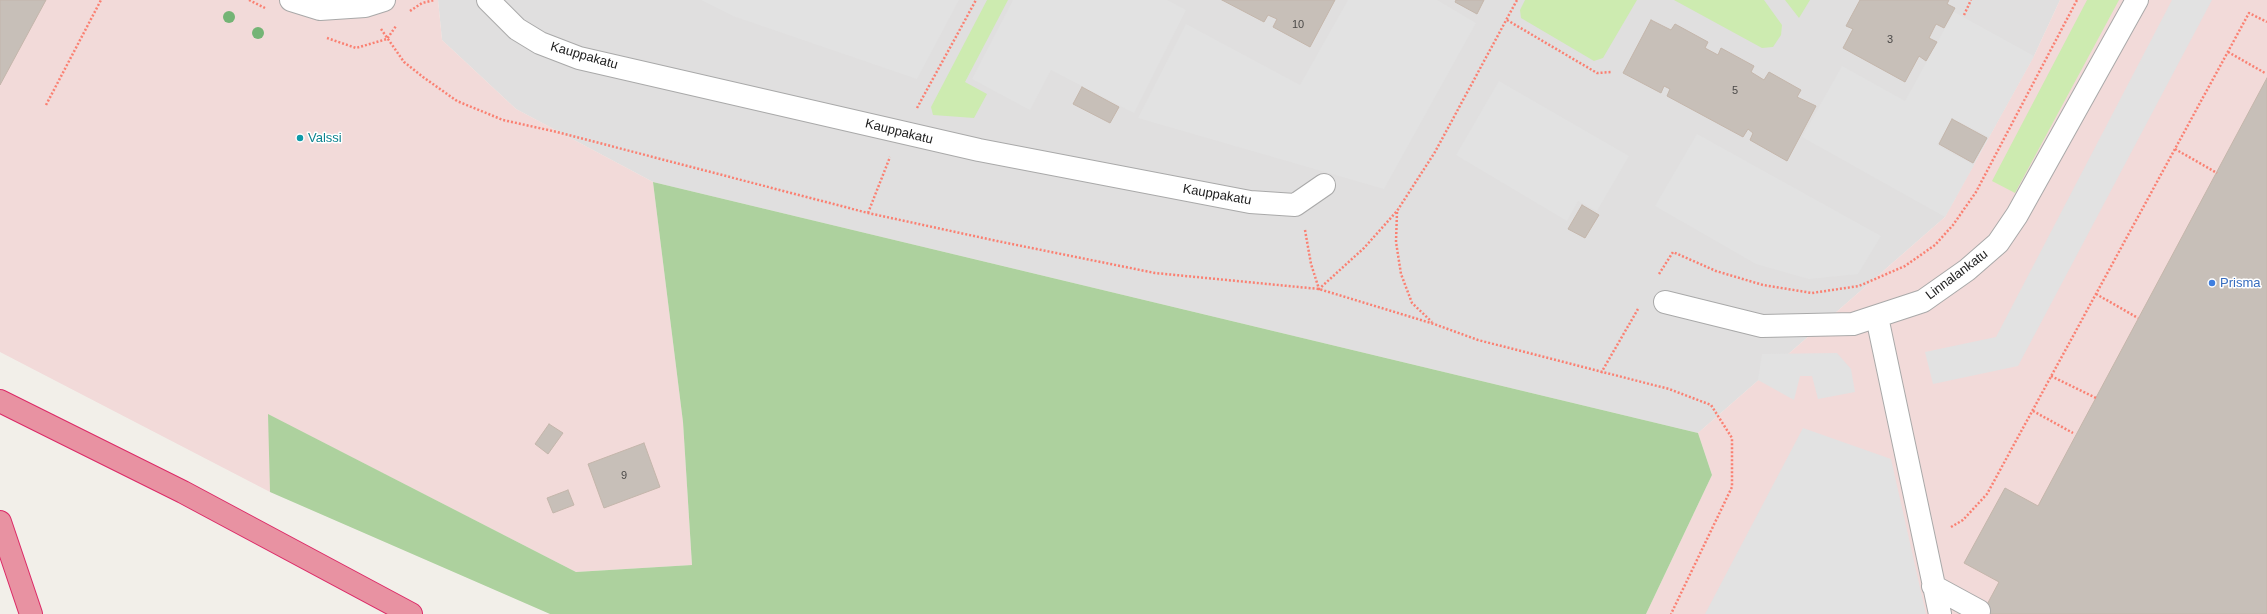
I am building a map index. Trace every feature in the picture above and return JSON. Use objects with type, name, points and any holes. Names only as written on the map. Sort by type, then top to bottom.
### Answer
[{"type":"highway","points":[[0,401],[183,492],[411,614]]},
{"type":"highway","points":[[0,522],[31,614]]},
{"type":"street","points":[[291,0],[320,9],[375,3]]},
{"type":"street","name":"Kauppakatu","points":[[488,0],[517,29],[540,43],[579,58],[979,150],[1242,200],[1295,205]]},
{"type":"street","name":"Linnalankatu","points":[[1665,302],[1762,326],[1853,324],[1923,301],[1967,270],[1998,243],[2017,215],[2137,0]]},
{"type":"street","points":[[1295,205],[1324,185]]},
{"type":"street","points":[[1877,317],[1940,614]]},
{"type":"street","points":[[1933,586],[1979,611]]},
{"type":"path","points":[[46,105],[101,0]]},
{"type":"path","points":[[868,213],[892,151],[976,0]]},
{"type":"path","points":[[1319,289],[1364,248],[1397,211],[1434,152],[1517,0]]},
{"type":"path","points":[[1964,15],[1971,0]]},
{"type":"path","points":[[1657,278],[1673,252],[1723,273],[1763,285],[1812,293],[1859,286],[1905,266],[1935,245],[1953,225],[1976,192],[2078,0]]},
{"type":"path","points":[[375,3],[404,62],[457,101],[503,120],[557,132],[868,213],[1155,273],[1319,289],[1434,324],[1478,340],[1601,373],[1669,389],[1711,406],[1732,438],[1732,487],[1671,614]]},
{"type":"path","points":[[1924,541],[1963,520],[1987,494],[2249,13],[2267,22]]},
{"type":"path","points":[[1507,20],[1597,73],[1612,72]]},
{"type":"path","points":[[2228,52],[2265,73]]},
{"type":"path","points":[[2175,149],[2217,173]]},
{"type":"path","points":[[1295,205],[1304,230],[1311,264],[1319,289]]},
{"type":"path","points":[[1397,211],[1396,242],[1401,274],[1412,303],[1434,324]]},
{"type":"path","points":[[2096,294],[2138,318]]},
{"type":"path","points":[[1601,373],[1641,305]]},
{"type":"path","points":[[2051,376],[2096,398]]},
{"type":"path","points":[[2032,411],[2073,433]]},
{"type":"shaded area","points":[[0,0],[438,0],[442,40],[516,109],[653,182],[683,422],[692,565],[576,572],[269,415],[270,492],[0,352]]},
{"type":"shaded area","points":[[438,0],[2060,0],[2034,56],[1945,217],[1698,433],[653,182],[516,109],[442,40]]},
{"type":"shaded area","points":[[701,0],[959,0],[917,79],[733,16]]},
{"type":"shaded area","points":[[1013,0],[1167,0],[1186,10],[1134,113],[1051,70],[1030,110],[972,79]]},
{"type":"shaded area","points":[[1348,0],[1437,0],[1476,23],[1384,189],[1138,118],[1186,24],[1300,85]]},
{"type":"shaded area","points":[[2060,0],[2267,0],[2267,614],[1646,614],[1712,475],[1698,433],[1945,217],[2034,56]]},
{"type":"shaded area","points":[[2172,0],[2212,0],[2018,366],[1933,384],[1925,352],[1996,337]]},
{"type":"shaded area","points":[[1954,12],[2034,56],[1989,137],[1952,118],[1937,145],[1974,165],[1945,217],[1802,137],[1842,66],[1905,101]]},
{"type":"shaded area","points":[[1499,81],[1629,156],[1597,211],[1578,201],[1567,221],[1456,155]]},
{"type":"shaded area","points":[[1697,134],[1881,236],[1858,274],[1809,279],[1756,264],[1655,206]]},
{"type":"shaded area","points":[[1837,353],[1851,369],[1855,392],[1818,399],[1812,376],[1800,376],[1794,400],[1758,380],[1762,354]]},
{"type":"shaded area","points":[[1803,428],[1891,459],[1926,614],[1705,614]]},
{"type":"green space","points":[[987,0],[1008,0],[965,82],[987,94],[974,118],[933,115],[931,107]]},
{"type":"green space","points":[[1525,0],[1637,0],[1603,58],[1594,61],[1521,18],[1520,10]]},
{"type":"green space","points":[[1674,0],[1764,0],[1782,25],[1781,35],[1773,47],[1762,48]]},
{"type":"green space","points":[[1785,0],[1810,0],[1799,18]]},
{"type":"green space","points":[[2087,0],[2119,0],[2015,193],[1992,181]]},
{"type":"green space","points":[[653,182],[1698,433],[1712,475],[1646,614],[550,614],[270,492],[268,414],[576,572],[692,565],[683,422]]},
{"type":"building","points":[[0,0],[46,0],[0,85]]},
{"type":"building","points":[[1222,0],[1335,0],[1310,47],[1273,27],[1277,19],[1268,15],[1264,22]]},
{"type":"building","points":[[1456,0],[1484,0],[1477,14],[1455,2]]},
{"type":"building","points":[[1860,0],[1949,0],[1947,4],[1955,8],[1944,28],[1936,24],[1929,38],[1937,42],[1926,61],[1919,56],[1905,82],[1843,48],[1853,29],[1846,26]]},
{"type":"building","points":[[1651,20],[1671,30],[1675,24],[1708,42],[1705,48],[1718,55],[1721,48],[1754,66],[1751,72],[1764,80],[1769,72],[1801,90],[1797,97],[1816,106],[1787,161],[1750,140],[1753,133],[1748,129],[1743,137],[1667,96],[1670,89],[1664,86],[1661,93],[1623,73]]},
{"type":"building","name":"Prisma","points":[[2267,78],[2267,614],[1982,614],[1999,582],[1964,563],[2005,488],[2038,506]]},
{"type":"building","points":[[1082,87],[1119,107],[1110,123],[1073,104]]},
{"type":"building","points":[[1952,119],[1987,138],[1973,163],[1939,144]]},
{"type":"building","points":[[1582,205],[1599,215],[1585,238],[1568,229]]},
{"type":"building","points":[[549,424],[563,433],[548,454],[535,444]]},
{"type":"building","points":[[644,443],[660,487],[604,508],[588,464]]},
{"type":"building","points":[[568,490],[574,505],[553,513],[547,498]]},
{"type":"place","name":"Valssi","points":[[300,138]]},
{"type":"place","name":"Prisma","points":[[2212,283]]}]
